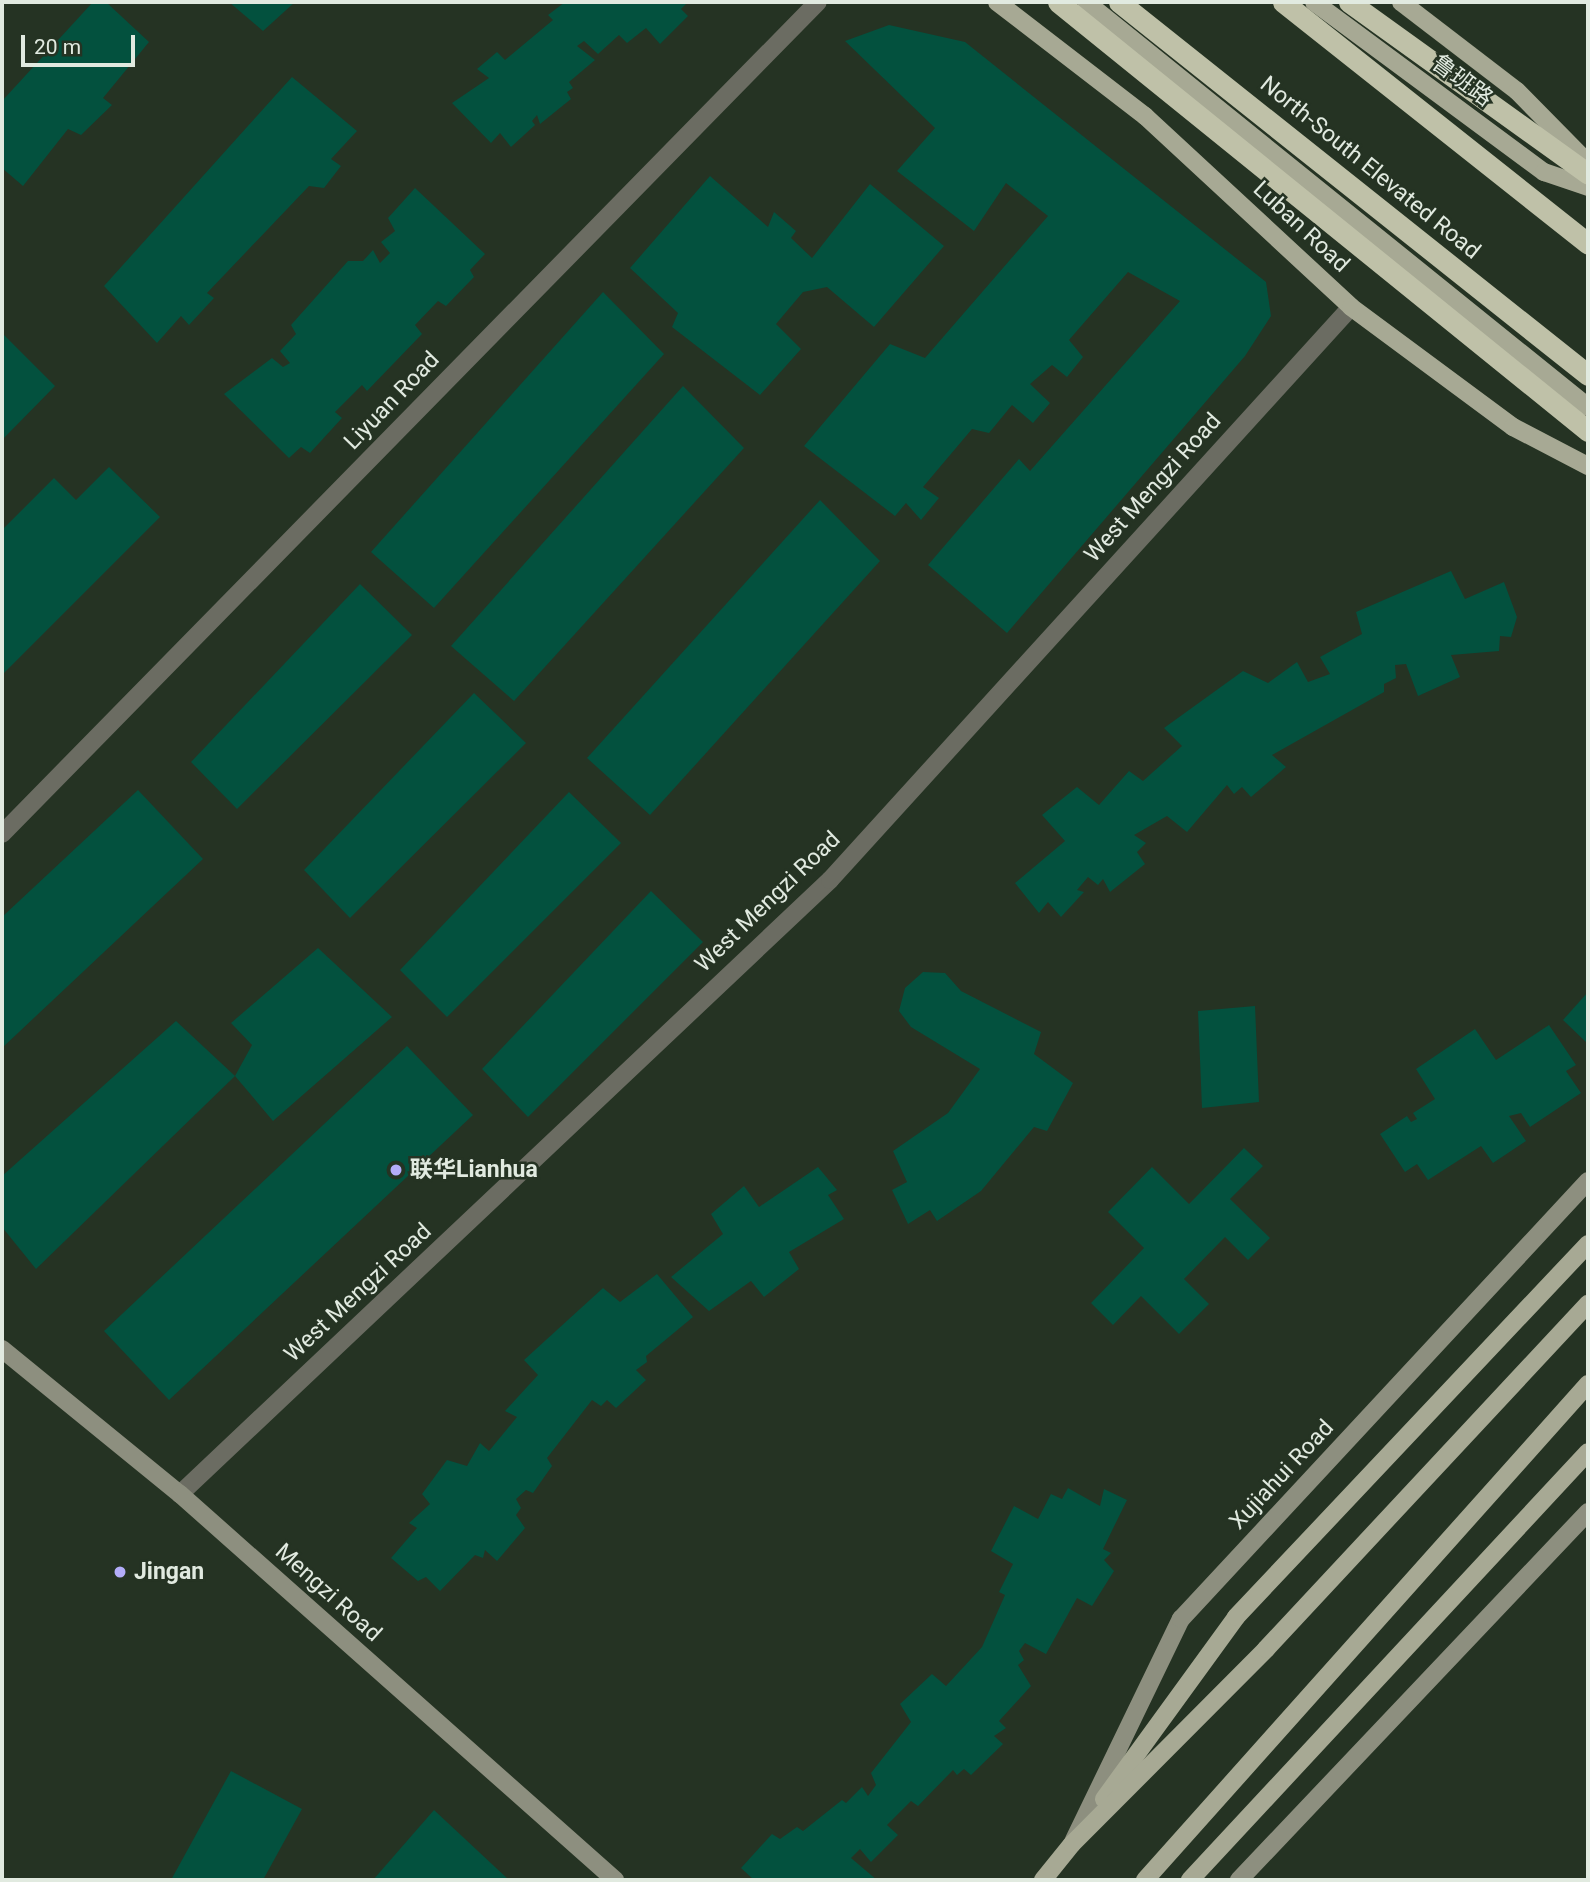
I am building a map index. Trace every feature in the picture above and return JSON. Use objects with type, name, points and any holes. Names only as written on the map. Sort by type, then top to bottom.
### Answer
[{"type":"highway","points":[[1058,2],[1588,431]]},
{"type":"highway","name":"North-South Elevated Road","points":[[1119,2],[1588,375]]},
{"type":"highway","points":[[1283,2],[1588,244]]},
{"type":"highway","points":[[1354,5],[1588,174]]},
{"type":"main road","name":"Luban Road","points":[[997,2],[1146,116],[1351,307],[1513,427],[1588,466]]},
{"type":"main road","name":"Luban Road","points":[[1086,2],[1588,407]]},
{"type":"main road","name":"鲁班路","points":[[1314,2],[1544,172],[1588,187]]},
{"type":"main road","points":[[1401,2],[1517,91],[1588,163]]},
{"type":"main road","name":"Xujiahui Road","points":[[1072,1844],[1181,1619],[1588,1181]]},
{"type":"main road","points":[[1072,1844],[1236,1617],[1588,1244]]},
{"type":"main road","name":"Xujiahui Road","points":[[1042,1880],[1072,1844],[1266,1649],[1588,1304]]},
{"type":"main road","name":"Mengzi Road","points":[[2,1349],[180,1494],[615,1880]]},
{"type":"main road","points":[[1145,1880],[1588,1384]]},
{"type":"main road","points":[[1190,1880],[1588,1452]]},
{"type":"main road","points":[[1239,1880],[1588,1513]]},
{"type":"street","name":"Liyuan Road","points":[[2,834],[818,2]]},
{"type":"street","name":"West Mengzi Road","points":[[180,1494],[830,880],[1351,307]]},
{"type":"building","points":[[93,2],[106,2],[149,42],[103,98],[112,105],[81,135],[68,129],[23,186],[2,168],[2,101]]},
{"type":"building","points":[[229,2],[295,2],[263,31]]},
{"type":"building","points":[[565,2],[688,2],[681,9],[688,16],[660,44],[646,28],[627,43],[619,35],[598,54],[584,41],[577,46],[595,60],[569,82],[573,88],[567,92],[571,99],[540,124],[537,115],[532,121],[535,125],[511,147],[500,133],[491,143],[452,103],[489,78],[477,69],[497,52],[505,60],[553,20],[548,15]]},
{"type":"building","points":[[889,25],[965,42],[1266,282],[1271,316],[1245,356],[1007,633],[928,565],[1019,459],[1030,471],[1180,301],[1128,272],[1069,340],[1083,357],[1067,377],[1052,365],[1030,384],[1050,403],[1033,423],[1012,405],[989,433],[972,429],[923,487],[939,498],[921,520],[906,503],[895,516],[804,446],[890,344],[925,358],[1048,216],[1006,183],[974,231],[897,171],[935,128],[845,41]]},
{"type":"building","points":[[292,77],[357,131],[331,159],[341,166],[324,188],[309,186],[207,293],[214,298],[189,325],[181,316],[157,343],[104,286]]},
{"type":"building","points":[[710,176],[768,227],[774,212],[796,231],[791,238],[812,258],[870,184],[944,246],[874,327],[827,287],[803,292],[776,324],[801,349],[760,395],[672,327],[678,313],[630,268]]},
{"type":"building","points":[[415,188],[485,254],[470,270],[474,277],[446,306],[438,301],[415,325],[422,334],[367,391],[362,385],[335,412],[342,418],[310,453],[301,447],[289,458],[224,394],[272,358],[283,367],[290,363],[280,351],[296,334],[291,325],[348,261],[363,261],[373,250],[380,263],[390,253],[381,242],[395,231],[388,218]]},
{"type":"building","points":[[603,292],[664,354],[434,608],[371,552]]},
{"type":"building","points":[[2,333],[55,386],[2,440]]},
{"type":"building","points":[[683,386],[744,448],[514,701],[451,646]]},
{"type":"building","points":[[109,467],[160,517],[2,675],[2,530],[54,478],[76,500]]},
{"type":"building","points":[[820,500],[880,561],[650,815],[587,758]]},
{"type":"building","points":[[1451,571],[1465,599],[1504,582],[1517,617],[1511,637],[1500,636],[1499,651],[1451,655],[1460,677],[1418,696],[1406,664],[1395,665],[1396,678],[1384,684],[1384,692],[1272,755],[1286,767],[1251,797],[1242,787],[1234,794],[1227,785],[1187,832],[1167,816],[1134,835],[1146,843],[1137,852],[1145,864],[1110,892],[1103,879],[1098,885],[1088,877],[1077,890],[1084,892],[1061,917],[1048,902],[1039,913],[1015,883],[1065,841],[1042,815],[1077,787],[1099,805],[1129,771],[1143,781],[1182,746],[1164,728],[1243,671],[1268,683],[1297,662],[1308,682],[1330,674],[1320,657],[1362,634],[1356,612]]},
{"type":"building","points":[[360,584],[412,635],[237,809],[191,762]]},
{"type":"building","points":[[474,693],[526,743],[350,918],[304,870]]},
{"type":"building","points":[[138,790],[203,859],[2,1048],[2,917]]},
{"type":"building","points":[[569,792],[621,843],[447,1017],[400,970]]},
{"type":"building","points":[[651,891],[703,942],[528,1117],[482,1069]]},
{"type":"building","points":[[318,948],[392,1017],[273,1121],[235,1076],[252,1045],[231,1023]]},
{"type":"building","points":[[923,972],[945,973],[961,991],[1041,1032],[1034,1054],[1073,1083],[1047,1131],[1034,1127],[981,1191],[937,1221],[930,1210],[908,1224],[892,1190],[907,1182],[893,1151],[948,1113],[980,1069],[911,1027],[899,1011],[905,988]]},
{"type":"building","points":[[1588,992],[1588,1044],[1563,1020]]},
{"type":"building","points":[[1255,1006],[1259,1102],[1202,1108],[1198,1011]]},
{"type":"building","points":[[176,1021],[235,1076],[36,1269],[2,1227],[2,1176]]},
{"type":"building","points":[[1549,1025],[1576,1065],[1566,1071],[1581,1093],[1530,1127],[1521,1113],[1509,1116],[1526,1141],[1493,1163],[1481,1146],[1428,1180],[1417,1164],[1405,1172],[1380,1134],[1407,1116],[1411,1122],[1417,1119],[1413,1113],[1435,1099],[1416,1069],[1475,1029],[1496,1060]]},
{"type":"building","points":[[407,1046],[473,1115],[169,1400],[104,1331]]},
{"type":"building","points":[[1244,1148],[1263,1166],[1230,1199],[1270,1238],[1248,1260],[1225,1237],[1184,1279],[1209,1304],[1179,1334],[1141,1296],[1113,1325],[1091,1303],[1144,1248],[1108,1212],[1152,1167],[1189,1204]]},
{"type":"building","points":[[818,1167],[837,1190],[828,1195],[844,1219],[789,1252],[799,1269],[764,1297],[751,1281],[709,1311],[671,1277],[723,1234],[711,1214],[744,1186],[759,1207]]},
{"type":"building","points":[[657,1274],[693,1317],[646,1356],[647,1362],[636,1370],[646,1380],[616,1408],[607,1400],[601,1406],[592,1400],[547,1458],[552,1466],[533,1493],[526,1490],[516,1499],[521,1508],[516,1515],[525,1528],[497,1561],[485,1550],[483,1558],[475,1555],[440,1591],[426,1577],[418,1581],[391,1558],[417,1528],[409,1523],[430,1504],[422,1494],[447,1460],[467,1466],[480,1443],[489,1451],[517,1417],[505,1411],[538,1375],[524,1360],[603,1288],[620,1302]]},
{"type":"building","points":[[1068,1488],[1100,1506],[1104,1489],[1127,1500],[1103,1549],[1111,1553],[1104,1560],[1114,1571],[1092,1606],[1077,1598],[1046,1654],[1025,1643],[1019,1651],[1024,1660],[1018,1665],[1031,1686],[999,1721],[1006,1728],[994,1736],[1003,1744],[971,1775],[964,1769],[957,1775],[953,1770],[918,1806],[911,1801],[887,1825],[898,1835],[871,1862],[860,1849],[851,1858],[877,1880],[754,1880],[741,1868],[772,1834],[780,1839],[797,1827],[803,1831],[842,1800],[846,1803],[862,1787],[868,1796],[876,1785],[871,1773],[911,1722],[900,1704],[932,1674],[946,1686],[982,1647],[1005,1595],[999,1592],[1013,1564],[991,1551],[1014,1506],[1038,1519],[1051,1494],[1062,1499]]},
{"type":"building","points":[[231,1771],[302,1809],[263,1880],[171,1880]]},
{"type":"building","points":[[434,1810],[509,1880],[373,1880]]},
{"type":"place","name":"联华Lianhua","points":[[396,1170]]},
{"type":"place","name":"Jingan","points":[[120,1572]]}]
